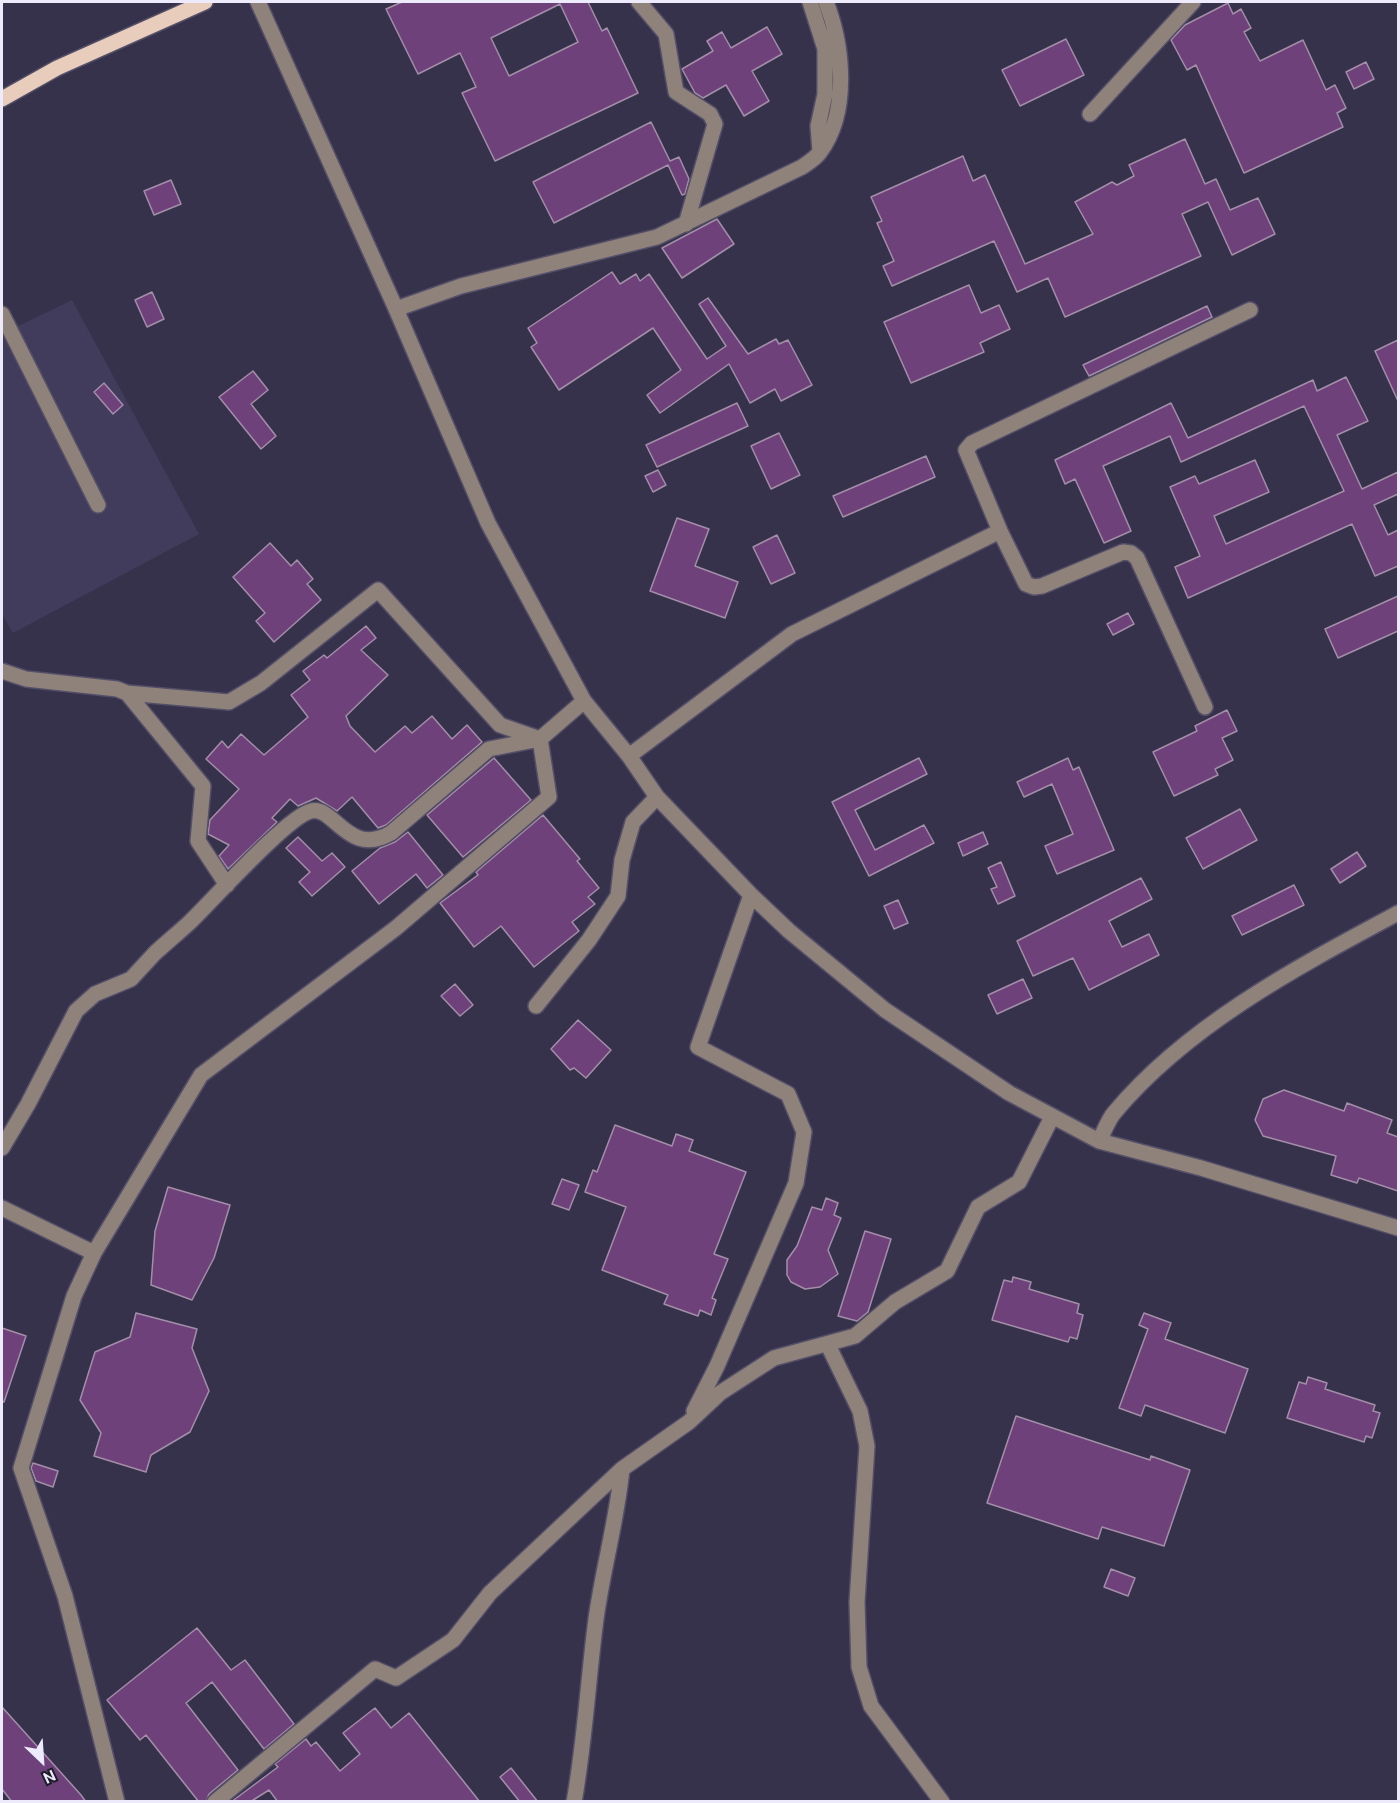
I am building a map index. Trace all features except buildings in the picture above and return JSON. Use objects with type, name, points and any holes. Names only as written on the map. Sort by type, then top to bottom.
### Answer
[{"type":"main road","points":[[2,99],[57,68],[205,2]]},
{"type":"street","points":[[258,2],[396,309],[488,524],[584,701],[629,756],[657,797],[751,895],[789,931],[885,1010],[1009,1093],[1099,1141],[1202,1168],[1398,1228]]},
{"type":"street","points":[[639,2],[666,34],[676,92],[710,114],[715,124],[686,224]]},
{"type":"street","points":[[810,2],[825,49],[825,94],[818,126],[820,152]]},
{"type":"street","points":[[396,309],[461,286],[657,237],[795,172],[820,152],[836,116],[840,76],[837,37],[826,2]]},
{"type":"street","points":[[1090,114],[1193,2]]},
{"type":"street","points":[[1205,707],[1137,558],[1131,553],[1124,552],[1042,586],[1034,587],[1026,584],[1000,531],[968,456],[968,446],[1250,310]]},
{"type":"street","points":[[2,314],[98,505]]},
{"type":"street","points":[[629,756],[792,634],[1000,531]]},
{"type":"street","points":[[2,671],[26,679],[117,688],[127,693],[230,702],[261,683],[378,590],[500,725],[540,739]]},
{"type":"street","points":[[127,693],[203,786],[198,841],[227,885]]},
{"type":"street","points":[[2,1148],[81,1006],[95,994],[131,979],[141,971],[155,953],[274,837],[308,811],[318,811],[360,840],[378,841],[392,833],[489,750],[540,739],[584,701]]},
{"type":"street","points":[[117,1802],[65,1596],[21,1468],[74,1296],[94,1253],[201,1075],[396,928],[549,797],[540,739]]},
{"type":"street","points":[[536,1006],[589,940],[618,896],[621,860],[633,822],[657,797]]},
{"type":"street","points":[[689,1422],[717,1366],[771,1243],[800,1168],[804,1132],[788,1094],[698,1047],[751,895]]},
{"type":"street","points":[[1099,1141],[1113,1114],[1150,1076],[1200,1033],[1278,980],[1398,913]]},
{"type":"street","points":[[215,1802],[375,1669],[396,1678],[453,1640],[490,1593],[622,1469],[689,1422],[720,1393],[774,1358],[855,1336],[895,1302],[947,1271],[978,1208],[1019,1182],[1052,1117]]},
{"type":"street","points":[[2,1208],[94,1253]]},
{"type":"street","points":[[828,1345],[860,1411],[867,1446],[857,1611],[862,1677],[871,1706],[942,1802]]},
{"type":"street","points":[[574,1802],[582,1757],[596,1618],[618,1514],[622,1469]]},
{"type":"shaded area","points":[[72,300],[199,534],[13,633],[2,614],[2,334]]}]
